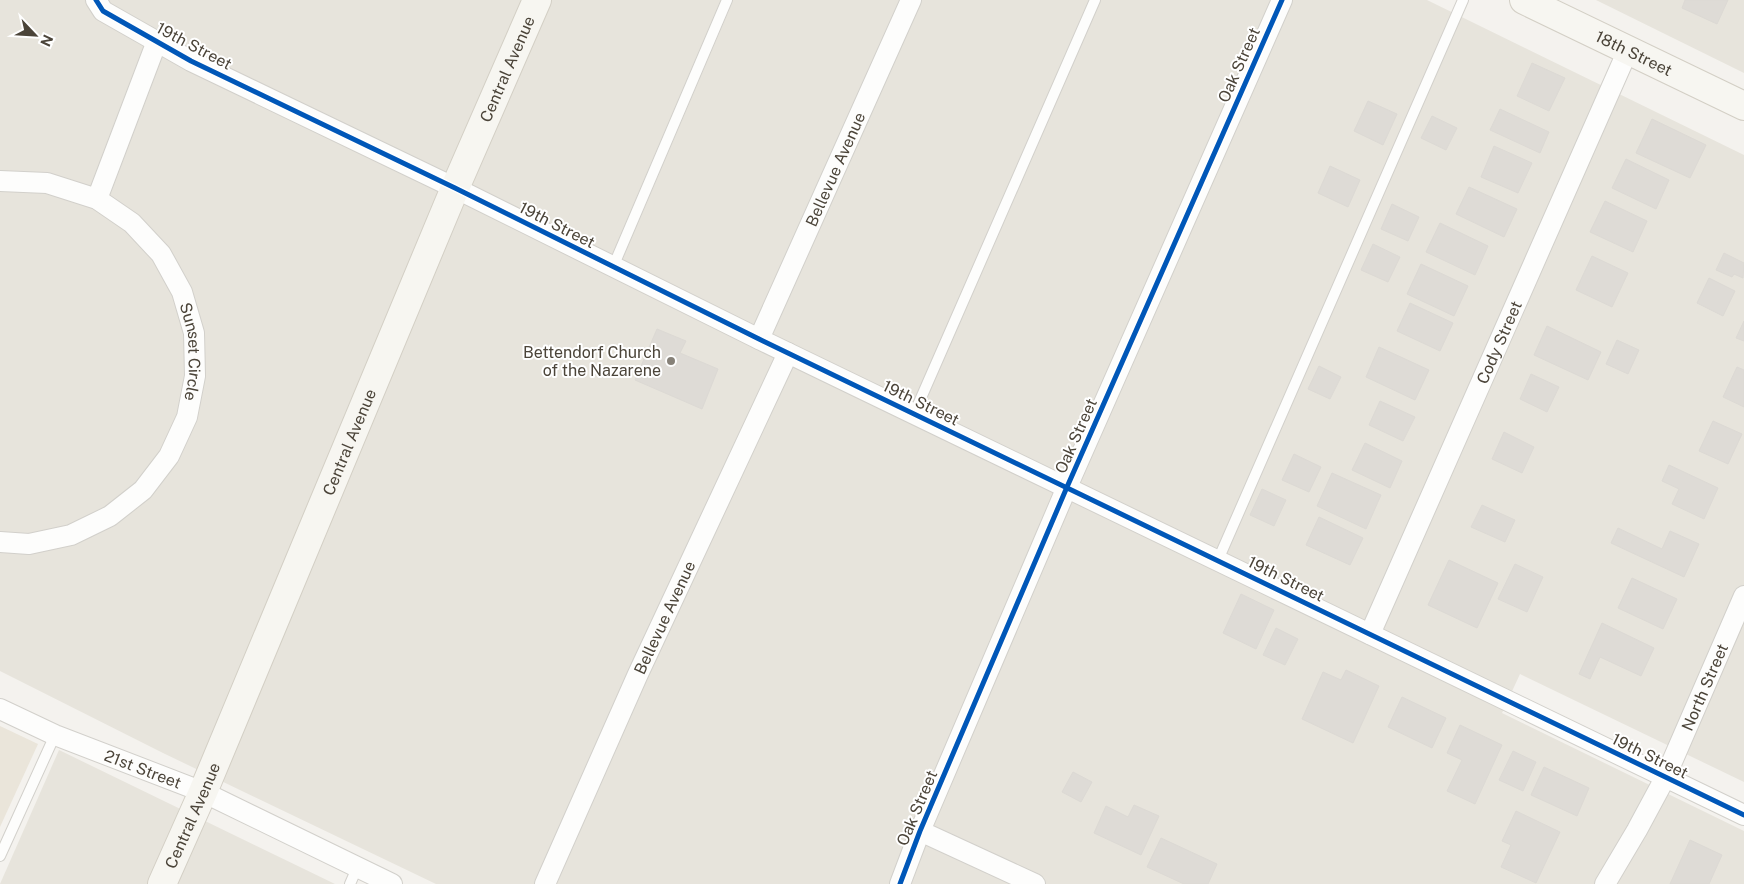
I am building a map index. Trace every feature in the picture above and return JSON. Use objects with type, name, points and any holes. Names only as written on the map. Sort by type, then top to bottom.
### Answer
[{"type":"street","name":"19th Street","points":[[96,0],[102,11],[191,61],[455,188],[759,339],[1744,815]]},
{"type":"street","name":"Central Avenue","points":[[162,884],[204,792],[455,188],[537,0]]},
{"type":"street","name":"Bellevue Avenue","points":[[759,339],[911,0]]},
{"type":"street","name":"Oak Street","points":[[900,884],[920,830],[1067,487],[1282,0]]},
{"type":"street","name":"18th Street","points":[[1524,0],[1744,106]]},
{"type":"street","points":[[97,199],[157,41]]},
{"type":"street","name":"Cody Street","points":[[1370,634],[1628,50]]},
{"type":"street","name":"Sunset Circle","points":[[0,181],[47,183],[97,199],[132,223],[161,254],[182,292],[194,333],[195,376],[187,417],[169,456],[143,490],[110,516],[71,535],[29,544],[0,542]]},
{"type":"street","name":"Bellevue Avenue","points":[[545,884],[638,674],[788,353]]},
{"type":"street","name":"North Street","points":[[1605,884],[1665,778],[1744,596]]},
{"type":"street","name":"21st Street","points":[[0,709],[55,736],[204,792],[353,876],[392,884]]},
{"type":"street","points":[[920,830],[1035,884]]},
{"type":"lane","points":[[612,267],[727,0]]},
{"type":"lane","points":[[914,414],[1095,0]]},
{"type":"lane","points":[[1218,560],[1463,0]]},
{"type":"lane","points":[[0,856],[55,736]]},
{"type":"shaded area","points":[[0,0],[1427,0],[1744,155],[1744,782],[1520,674],[1502,713],[1744,831],[1744,884],[436,884],[163,753],[0,671]]},
{"type":"shaded area","points":[[1596,0],[1744,0],[1744,73]]},
{"type":"shaded area","points":[[0,726],[38,744],[0,827]]},
{"type":"shaded area","points":[[59,750],[335,884],[0,884]]},
{"type":"building","points":[[1685,0],[1728,0],[1717,24],[1682,8]]},
{"type":"building","points":[[1532,63],[1565,78],[1549,111],[1517,96]]},
{"type":"building","points":[[1368,101],[1397,114],[1383,145],[1354,131]]},
{"type":"building","points":[[1500,109],[1549,132],[1540,153],[1490,130]]},
{"type":"building","points":[[1432,116],[1457,128],[1446,150],[1421,138]]},
{"type":"building","points":[[1652,119],[1706,145],[1690,178],[1636,153]]},
{"type":"building","points":[[1494,146],[1532,163],[1518,193],[1481,177]]},
{"type":"building","points":[[1626,159],[1669,180],[1656,209],[1612,188]]},
{"type":"building","points":[[1330,166],[1360,180],[1348,207],[1318,193]]},
{"type":"building","points":[[1469,187],[1517,209],[1504,237],[1456,214]]},
{"type":"building","points":[[1605,201],[1647,221],[1633,252],[1590,232]]},
{"type":"building","points":[[1392,204],[1419,217],[1408,241],[1381,229]]},
{"type":"building","points":[[1440,223],[1488,246],[1475,275],[1426,252]]},
{"type":"building","points":[[1373,244],[1400,257],[1388,282],[1361,270]]},
{"type":"building","points":[[1724,253],[1744,263],[1743,278],[1734,274],[1732,277],[1716,270]]},
{"type":"building","points":[[1592,256],[1628,273],[1612,307],[1576,290]]},
{"type":"building","points":[[1421,264],[1468,286],[1454,316],[1407,294]]},
{"type":"building","points":[[1709,278],[1735,291],[1723,316],[1697,303]]},
{"type":"building","points":[[1410,303],[1453,323],[1440,351],[1397,331]]},
{"type":"building","points":[[1744,321],[1744,341],[1736,338]]},
{"type":"building","points":[[1547,326],[1601,352],[1588,380],[1534,355]]},
{"type":"building","name":"Bettendorf Church of the Nazarene","points":[[657,329],[686,341],[680,353],[718,369],[702,409],[635,380]]},
{"type":"building","points":[[1617,340],[1639,350],[1628,374],[1606,364]]},
{"type":"building","points":[[1379,347],[1429,370],[1415,400],[1366,377]]},
{"type":"building","points":[[1319,366],[1341,377],[1330,399],[1308,389]]},
{"type":"building","points":[[1737,367],[1744,370],[1744,407],[1723,397]]},
{"type":"building","points":[[1531,374],[1559,387],[1547,412],[1520,399]]},
{"type":"building","points":[[1380,401],[1415,417],[1403,441],[1369,425]]},
{"type":"building","points":[[1713,421],[1742,434],[1728,464],[1699,451]]},
{"type":"building","points":[[1504,432],[1534,447],[1522,473],[1492,459]]},
{"type":"building","points":[[1365,443],[1402,461],[1390,488],[1352,470]]},
{"type":"building","points":[[1294,454],[1321,467],[1309,492],[1282,480]]},
{"type":"building","points":[[1669,465],[1718,488],[1704,519],[1672,504],[1679,489],[1662,481]]},
{"type":"building","points":[[1332,473],[1381,495],[1366,529],[1317,506]]},
{"type":"building","points":[[1262,489],[1286,500],[1274,526],[1250,515]]},
{"type":"building","points":[[1482,505],[1515,520],[1505,542],[1471,527]]},
{"type":"building","points":[[1319,517],[1363,538],[1350,565],[1306,545]]},
{"type":"building","points":[[1618,528],[1662,549],[1670,531],[1699,544],[1684,577],[1611,543]]},
{"type":"building","points":[[1449,560],[1498,583],[1477,628],[1428,605]]},
{"type":"building","points":[[1515,564],[1543,577],[1527,612],[1498,599]]},
{"type":"building","points":[[1632,578],[1677,599],[1663,629],[1618,608]]},
{"type":"building","points":[[1241,594],[1274,610],[1256,649],[1223,633]]},
{"type":"building","points":[[1602,623],[1654,648],[1641,676],[1600,657],[1590,679],[1579,674]]},
{"type":"building","points":[[1276,628],[1298,639],[1285,665],[1263,655]]},
{"type":"building","points":[[1346,670],[1379,686],[1353,743],[1302,719],[1323,672],[1341,680]]},
{"type":"building","points":[[1402,697],[1446,718],[1432,748],[1388,727]]},
{"type":"building","points":[[1460,725],[1502,745],[1475,804],[1447,791],[1462,760],[1447,753]]},
{"type":"building","points":[[1513,751],[1536,762],[1523,791],[1499,780]]},
{"type":"building","points":[[1544,767],[1589,788],[1577,816],[1531,795]]},
{"type":"building","points":[[1073,772],[1092,782],[1081,802],[1062,792]]},
{"type":"building","points":[[1134,805],[1159,816],[1141,855],[1094,833],[1106,806],[1128,817]]},
{"type":"building","points":[[1516,811],[1560,832],[1536,883],[1501,867],[1511,845],[1502,841]]},
{"type":"building","points":[[1161,838],[1217,864],[1208,884],[1184,884],[1147,867]]},
{"type":"building","points":[[1690,840],[1722,855],[1709,884],[1670,884]]},
{"type":"cycle path","points":[[96,0],[103,11],[191,61],[455,188],[759,339],[1744,815]]},
{"type":"cycle path","points":[[900,884],[920,831],[1067,487],[1282,0]]},
{"type":"place","name":"Bettendorf Church of the Nazarene","points":[[671,361]]}]
